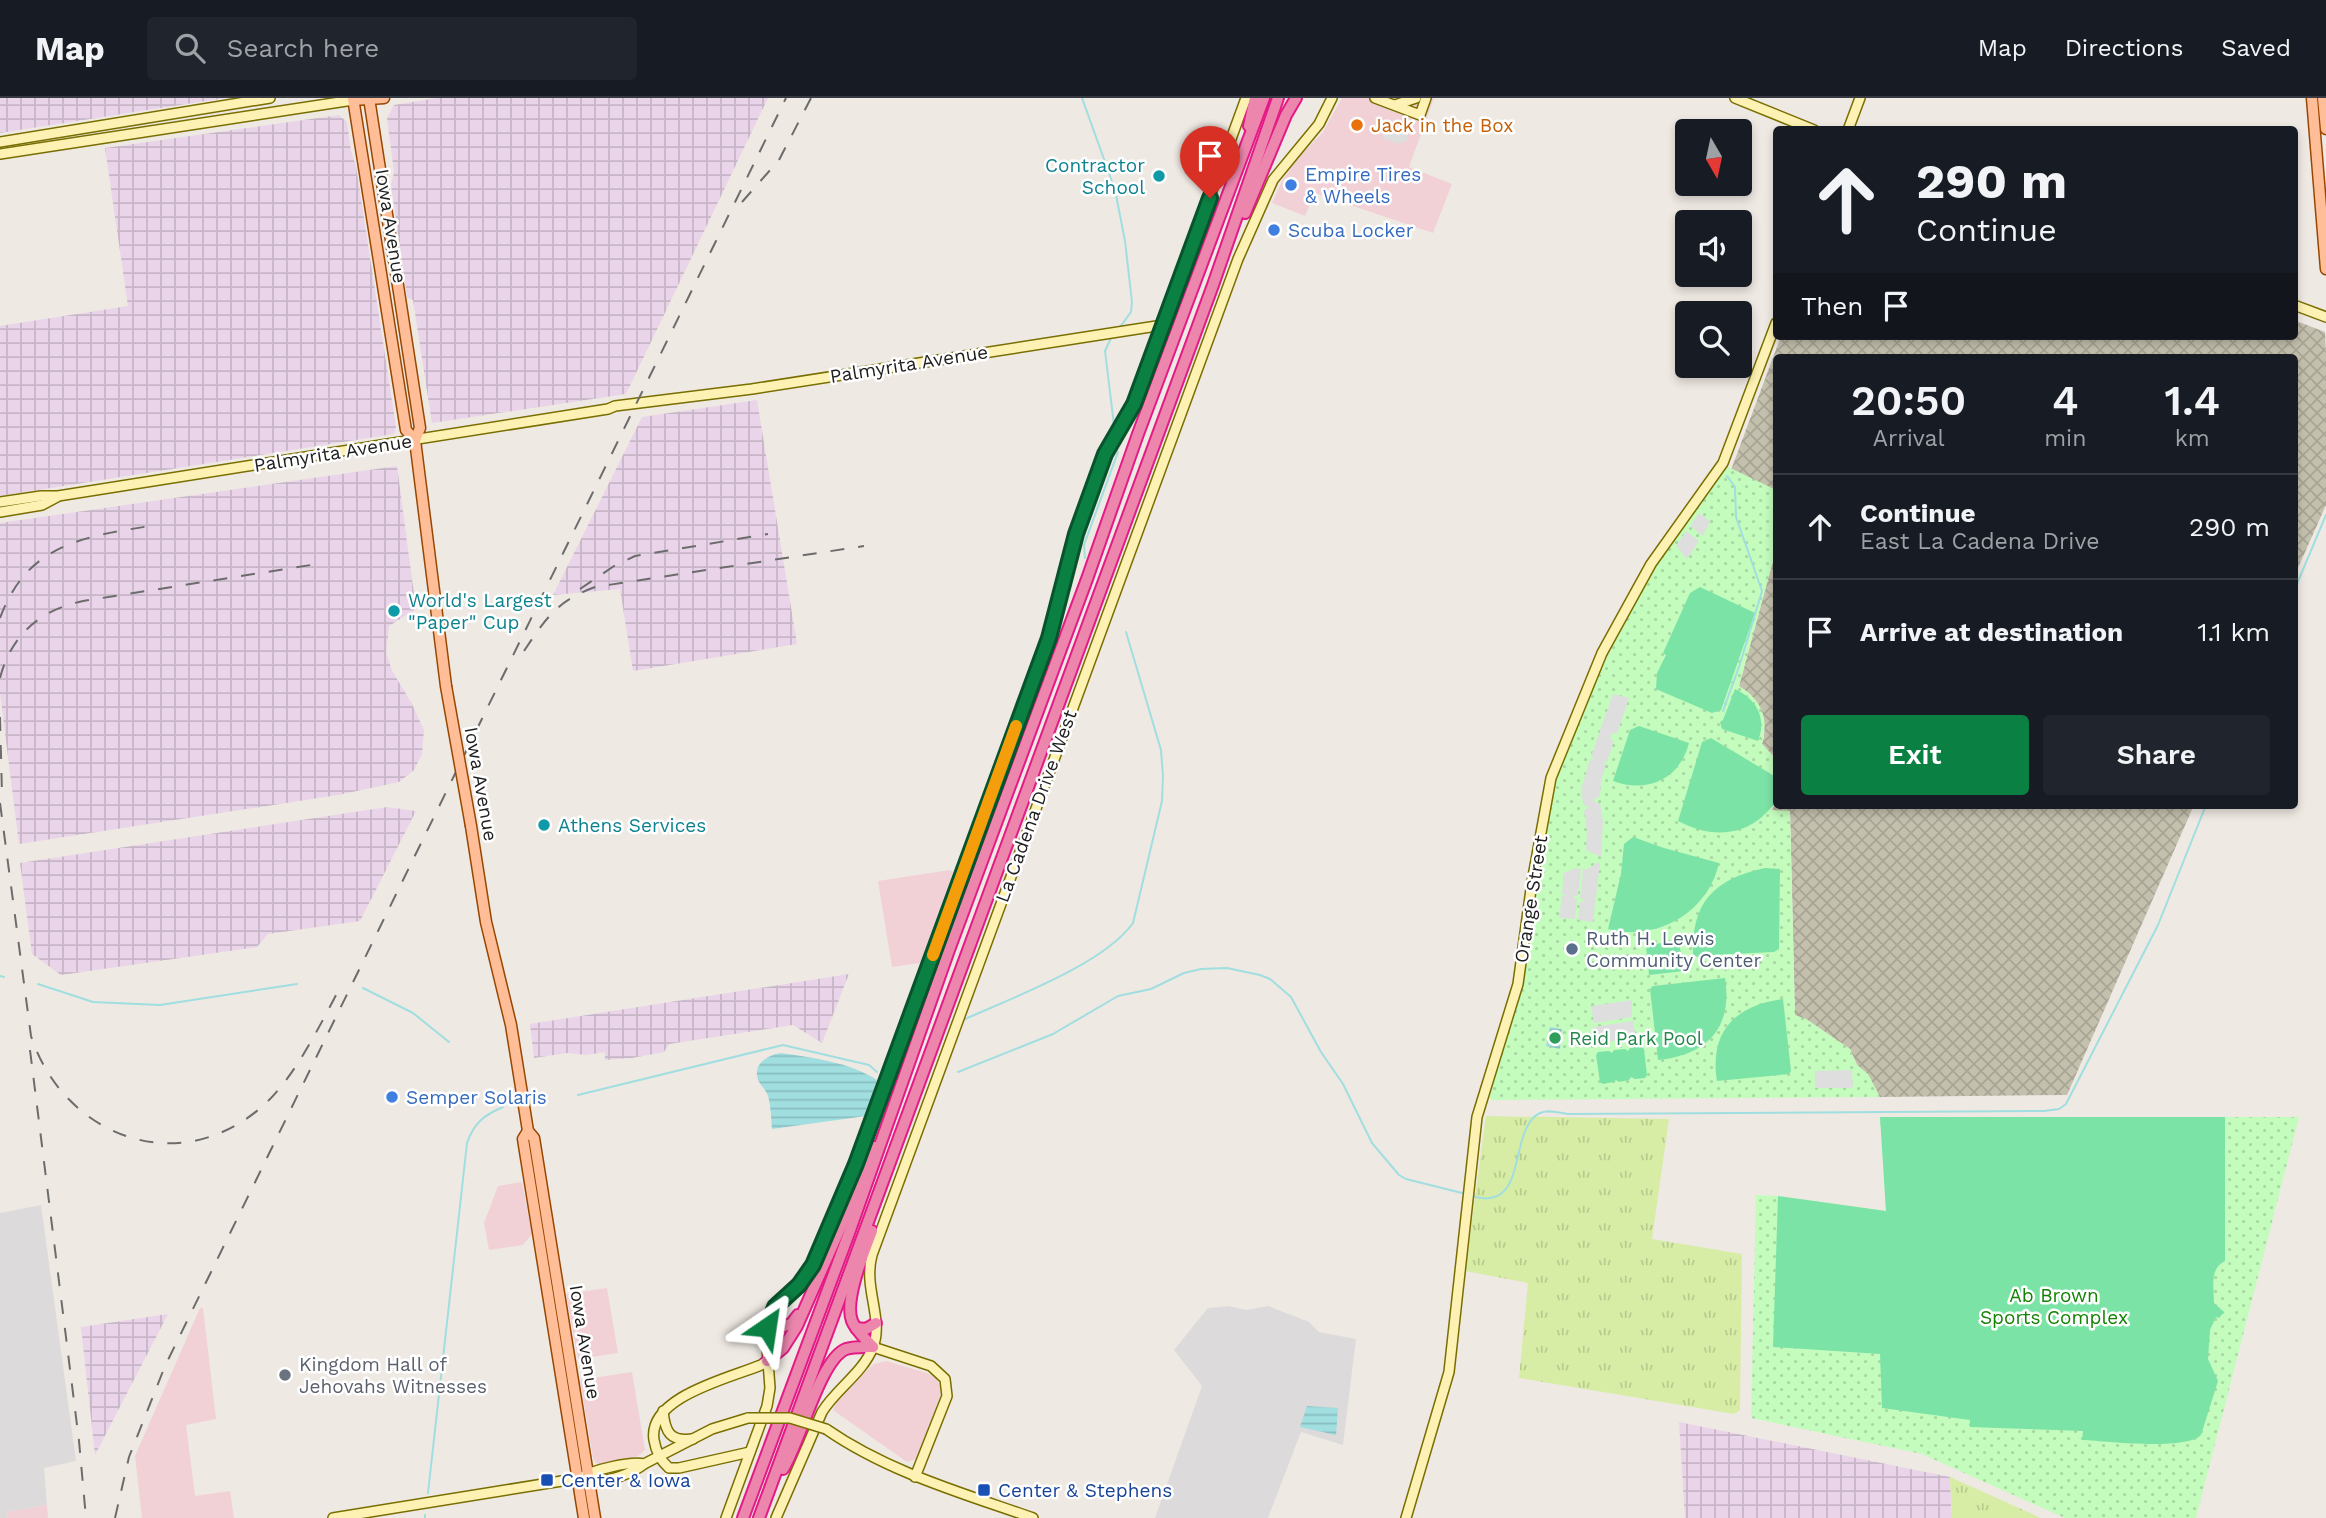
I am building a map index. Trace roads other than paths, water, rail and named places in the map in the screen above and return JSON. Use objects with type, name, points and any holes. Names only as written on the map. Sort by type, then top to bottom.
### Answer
[{"type":"highway","points":[[1246,145],[1255,98]]},
{"type":"highway","points":[[743,1518],[1138,434],[1264,98]]},
{"type":"highway","points":[[759,1518],[1213,285],[1278,98]]},
{"type":"highway","points":[[1213,285],[1221,276],[1286,115],[1296,98]]},
{"type":"highway","points":[[767,1361],[783,1348],[797,1326],[849,1208],[867,1158],[882,1139]]},
{"type":"highway","points":[[873,1346],[856,1328],[851,1316],[851,1297],[891,1175],[898,1144]]},
{"type":"highway","points":[[772,1312],[780,1325],[787,1326],[806,1304]]},
{"type":"highway","points":[[856,1328],[866,1329],[876,1323]]},
{"type":"highway","points":[[772,1486],[788,1461],[827,1368],[839,1353],[846,1349],[873,1346]]},
{"type":"main road","points":[[0,142],[270,98]]},
{"type":"main road","points":[[0,154],[353,99],[384,98]]},
{"type":"main road","points":[[726,1518],[767,1406],[770,1388],[766,1335],[772,1312],[799,1285],[813,1265],[856,1164],[1050,634],[1076,534],[1105,454],[1134,404],[1246,98]]},
{"type":"main road","name":"La Cadena Drive West","points":[[776,1518],[822,1412],[831,1398],[857,1371],[873,1346],[876,1323],[868,1278],[872,1255],[1229,280],[1273,180],[1319,124],[1332,98]]},
{"type":"main road","points":[[1375,98],[1420,115],[1426,98]]},
{"type":"main road","points":[[1394,105],[1416,98]]},
{"type":"main road","points":[[1735,98],[1804,126]]},
{"type":"main road","points":[[1850,126],[1860,98]]},
{"type":"main road","points":[[2312,98],[2326,269]]},
{"type":"main road","points":[[2323,98],[2326,129]]},
{"type":"main road","name":"Iowa Avenue","points":[[353,99],[406,430],[415,440]]},
{"type":"main road","name":"Iowa Avenue","points":[[369,99],[420,428],[415,440],[446,685],[486,922],[511,1026],[528,1131],[534,1138],[595,1518]]},
{"type":"main road","points":[[202,109],[204,123]]},
{"type":"main road","points":[[169,115],[171,128]]},
{"type":"main road","points":[[22,138],[24,151]]},
{"type":"main road","points":[[2298,306],[2326,317]]},
{"type":"main road","name":"Palmyrita Avenue","points":[[0,502],[58,496],[415,440],[637,402],[655,402],[1163,325]]},
{"type":"main road","name":"Orange Street","points":[[1406,1518],[1449,1372],[1477,1117],[1518,984],[1532,882],[1551,778],[1592,675],[1651,564],[1723,463],[1773,331]]},
{"type":"main road","name":"Palmyrita Avenue","points":[[0,512],[42,505],[58,496]]},
{"type":"main road","name":"Iowa Avenue","points":[[528,1131],[523,1139],[584,1518]]},
{"type":"main road","points":[[873,1346],[931,1366],[945,1379],[947,1396],[915,1477]]},
{"type":"main road","points":[[750,1452],[674,1469],[659,1457],[653,1433],[655,1423],[663,1411],[675,1400],[767,1361]]},
{"type":"main road","points":[[745,1372],[756,1374],[770,1388]]},
{"type":"main road","points":[[663,1411],[668,1435],[678,1440],[696,1438]]},
{"type":"main road","points":[[334,1518],[589,1478],[635,1462],[644,1464],[728,1423],[748,1418],[790,1418],[826,1429],[875,1458],[915,1477],[1032,1518]]},
{"type":"water","name":"Reid Park Pool","points":[[1550,1027],[1562,1029],[1560,1049],[1546,1046]]},
{"type":"water","points":[[781,1053],[843,1065],[877,1080],[866,1116],[772,1129],[769,1100],[759,1082],[757,1071],[766,1059]]},
{"type":"water","points":[[1307,1406],[1338,1408],[1336,1435],[1300,1427]]},
{"type":"waterway","points":[[1082,98],[1115,190],[1125,241],[1132,302],[1131,312],[1120,327]]},
{"type":"waterway","points":[[1111,338],[1105,351],[1114,425]]},
{"type":"waterway","points":[[1085,558],[1084,545],[1118,452]]},
{"type":"waterway","points":[[1723,711],[1762,591],[1736,517],[1735,487],[1727,476]]},
{"type":"waterway","points":[[2298,582],[2326,515]]},
{"type":"waterway","points":[[963,1020],[1079,966],[1101,953],[1133,923],[1162,801],[1163,776],[1161,750],[1126,632]]},
{"type":"waterway","points":[[1472,1196],[1490,1198],[1502,1193],[1510,1182],[1530,1122],[1540,1113],[1547,1111],[1568,1114],[2059,1109],[2066,1104],[2158,925],[2204,809]]},
{"type":"waterway","points":[[958,1072],[1053,1034],[1118,996],[1151,989],[1184,973],[1227,968],[1260,975],[1270,979],[1291,997],[1321,1052],[1343,1084],[1372,1143],[1399,1175],[1466,1194]]},
{"type":"waterway","points":[[0,976],[4,977]]},
{"type":"waterway","points":[[38,984],[93,1002],[160,1005],[297,984]]},
{"type":"waterway","points":[[363,988],[413,1013],[449,1042]]},
{"type":"waterway","points":[[578,1095],[783,1045],[869,1065],[877,1072]]},
{"type":"waterway","points":[[428,1493],[467,1143],[480,1120],[503,1107]]},
{"type":"railway","points":[[115,1518],[129,1457],[165,1366],[786,98]]},
{"type":"railway","points":[[742,202],[779,160],[811,98]]},
{"type":"railway","points":[[0,618],[11,594],[25,574],[41,560],[79,541],[150,526]]},
{"type":"railway","points":[[580,589],[614,566],[635,556],[768,534]]},
{"type":"railway","points":[[524,651],[554,612],[571,598],[595,587],[864,546]]},
{"type":"railway","points":[[0,678],[20,637],[41,618],[68,605],[311,565]]},
{"type":"railway","points":[[0,717],[2,794]]},
{"type":"railway","points":[[0,803],[31,1036],[46,1070],[68,1099],[95,1121],[125,1136],[158,1143],[192,1141],[225,1131],[258,1110],[283,1084],[305,1052],[341,986]]},
{"type":"railway","points":[[30,1050],[79,1441],[86,1518]]},
{"type":"place","name":"Jack in the Box","points":[[1357,125]]},
{"type":"place","name":"Contractor School","points":[[1159,176]]},
{"type":"place","name":"Empire Tires & Wheels","points":[[1291,185]]},
{"type":"place","name":"Scuba Locker","points":[[1274,230]]},
{"type":"place","name":"World's Largest \"Paper\" Cup","points":[[394,611]]},
{"type":"place","name":"Athens Services","points":[[544,825]]},
{"type":"place","name":"Ruth H. Lewis Community Center","points":[[1572,949]]},
{"type":"place","name":"Reid Park Pool","points":[[1555,1038]]},
{"type":"place","name":"Semper Solaris","points":[[392,1097]]},
{"type":"place","name":"Kingdom Hall of Jehovahs Witnesses","points":[[285,1375]]},
{"type":"place","name":"Center & Iowa","points":[[547,1480]]},
{"type":"place","name":"Center & Stephens","points":[[984,1490]]},
{"type":"park label","name":"Ab Brown Sports Complex","points":[[2054,1306]]}]
